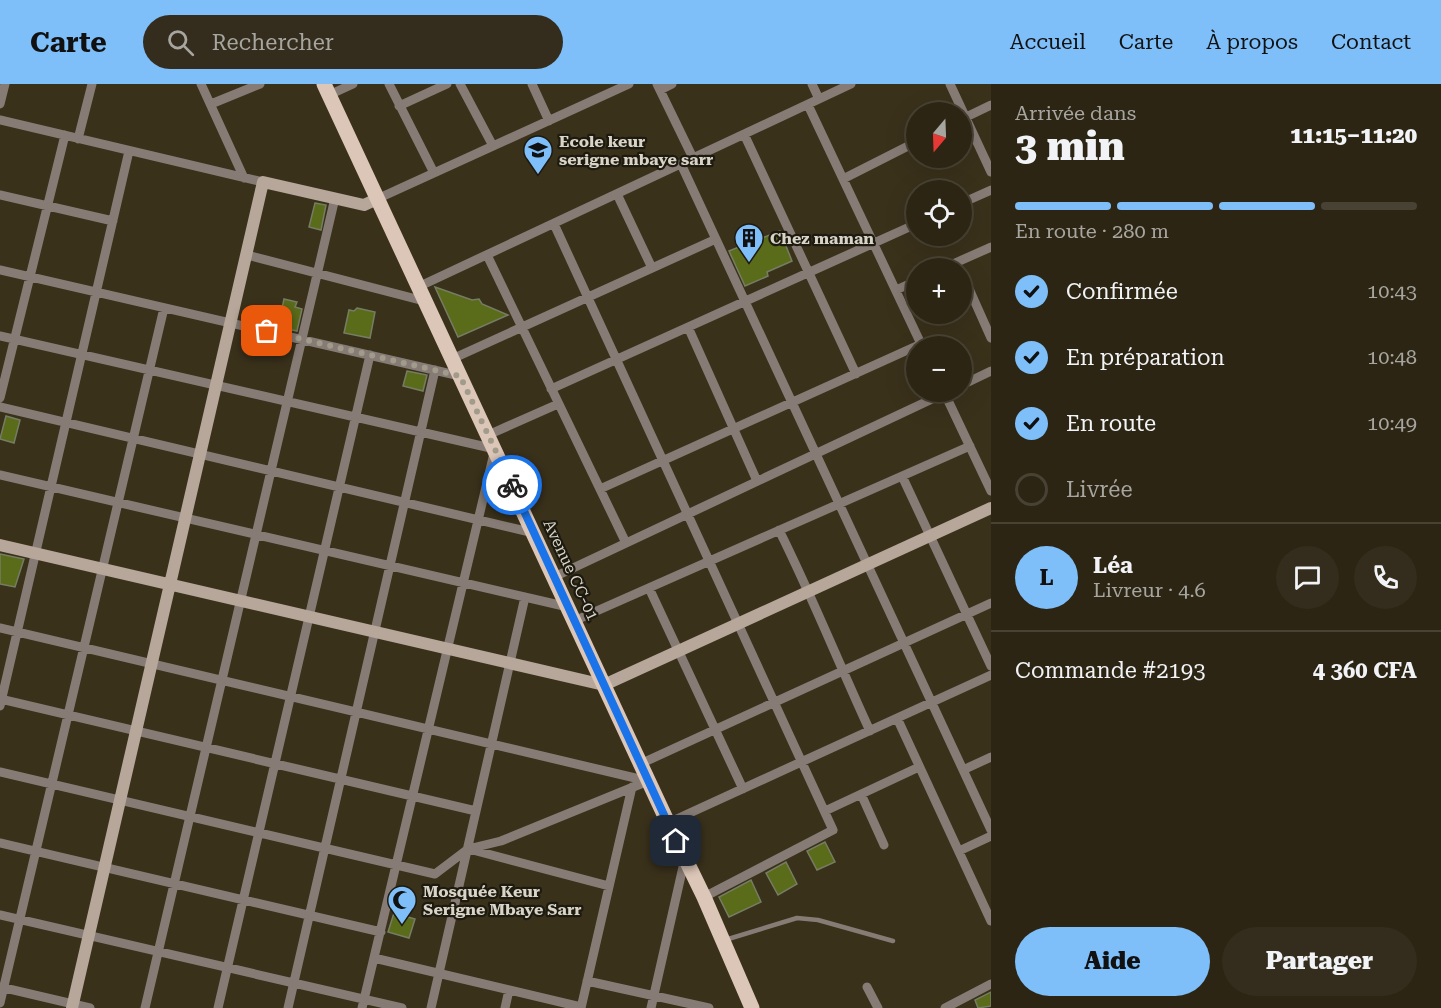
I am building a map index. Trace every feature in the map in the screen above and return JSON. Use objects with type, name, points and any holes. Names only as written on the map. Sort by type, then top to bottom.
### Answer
[{"type":"main road","name":"Avenue CC-01","points":[[326,90],[640,764],[705,897],[752,1008]]},
{"type":"street","points":[[0,104],[5,84]]},
{"type":"street","points":[[78,139],[92,84]]},
{"type":"street","points":[[201,84],[244,178]]},
{"type":"street","points":[[211,104],[260,84]]},
{"type":"street","points":[[326,90],[353,84]]},
{"type":"street","points":[[389,84],[434,173]]},
{"type":"street","points":[[399,106],[447,84]]},
{"type":"street","points":[[460,84],[493,146]]},
{"type":"street","points":[[532,84],[549,121]]},
{"type":"street","points":[[0,120],[364,205],[629,84]]},
{"type":"street","points":[[672,84],[658,87],[693,158]]},
{"type":"street","points":[[812,84],[819,99]]},
{"type":"street","points":[[247,255],[317,273],[421,294],[487,255],[851,84]]},
{"type":"street","points":[[950,84],[957,102]]},
{"type":"street","points":[[807,105],[918,336]]},
{"type":"street","points":[[972,114],[991,105]]},
{"type":"street","points":[[744,134],[856,374]]},
{"type":"street","points":[[972,134],[991,172]]},
{"type":"street","points":[[0,398],[65,135]]},
{"type":"street","points":[[843,178],[906,147]]},
{"type":"street","points":[[129,151],[0,702],[68,715],[476,811]]},
{"type":"street","points":[[681,164],[991,830]]},
{"type":"street","points":[[73,1006],[263,182]]},
{"type":"street","points":[[972,199],[991,190]]},
{"type":"street","points":[[617,194],[652,268]]},
{"type":"street","points":[[0,195],[113,221]]},
{"type":"street","points":[[145,1008],[335,198]]},
{"type":"street","points":[[554,224],[833,830],[705,897]]},
{"type":"street","points":[[551,389],[906,228]]},
{"type":"street","points":[[452,359],[716,239]]},
{"type":"street","points":[[972,258],[991,247]]},
{"type":"street","points":[[487,255],[626,543]]},
{"type":"street","points":[[0,270],[460,376]]},
{"type":"street","points":[[896,290],[906,286]]},
{"type":"street","points":[[972,295],[991,338]]},
{"type":"street","points":[[0,1003],[164,308]]},
{"type":"street","points":[[688,327],[757,482]]},
{"type":"street","points":[[0,336],[495,449],[363,1004]]},
{"type":"street","points":[[600,489],[906,352]]},
{"type":"street","points":[[218,1008],[370,356]]},
{"type":"street","points":[[288,1008],[435,370]]},
{"type":"street","points":[[972,380],[991,371]]},
{"type":"street","points":[[554,577],[924,402]]},
{"type":"street","points":[[950,402],[991,490]]},
{"type":"street","points":[[488,435],[558,404]]},
{"type":"street","points":[[0,407],[534,533]]},
{"type":"street","points":[[0,475],[525,597],[571,614],[649,588],[970,446]]},
{"type":"street","points":[[902,476],[991,666]]},
{"type":"street","points":[[0,545],[604,685],[991,508]]},
{"type":"street","points":[[779,530],[809,591],[842,671],[870,730]]},
{"type":"street","points":[[649,588],[743,789]]},
{"type":"street","points":[[431,1008],[525,597]]},
{"type":"street","points":[[640,764],[991,603]]},
{"type":"street","points":[[0,628],[648,781]]},
{"type":"street","points":[[668,823],[991,675]]},
{"type":"street","points":[[897,718],[991,921]]},
{"type":"street","points":[[963,770],[991,757]]},
{"type":"street","points":[[825,811],[919,767]]},
{"type":"street","points":[[0,772],[435,874],[468,849],[501,841],[648,781]]},
{"type":"street","points":[[374,958],[581,1008],[632,787]]},
{"type":"street","points":[[861,794],[884,845]]},
{"type":"street","points":[[959,851],[991,836]]},
{"type":"street","points":[[0,843],[381,932]]},
{"type":"street","points":[[468,849],[609,886]]},
{"type":"street","points":[[651,1008],[685,858]]},
{"type":"street","points":[[0,915],[294,983],[363,1004],[402,1008]]},
{"type":"street","points":[[587,981],[709,1008]]},
{"type":"street","points":[[945,1008],[991,984]]},
{"type":"street","points":[[867,987],[878,1008]]},
{"type":"street","points":[[2,988],[73,1006],[90,1008]]},
{"type":"street","points":[[505,1008],[509,990]]},
{"type":"lane","points":[[723,940],[797,918],[818,920],[892,941]]},
{"type":"building","points":[[315,203],[326,205],[321,230],[309,227]]},
{"type":"building","points":[[780,231],[792,261],[767,272],[768,276],[745,286],[729,251]]},
{"type":"building","points":[[435,287],[472,300],[479,299],[482,304],[508,315],[458,337]]},
{"type":"building","points":[[284,299],[297,302],[295,307],[302,309],[297,331],[278,327]]},
{"type":"building","points":[[357,308],[375,312],[370,338],[344,333],[349,310],[354,311]]},
{"type":"building","points":[[407,371],[427,375],[423,391],[403,386]]},
{"type":"building","points":[[6,416],[20,420],[14,443],[0,439]]},
{"type":"building","points":[[0,554],[24,559],[15,587],[0,584]]},
{"type":"building","points":[[825,842],[835,862],[817,870],[807,851]]},
{"type":"building","points":[[786,862],[797,884],[778,895],[766,873]]},
{"type":"building","points":[[751,880],[761,902],[729,917],[719,897]]},
{"type":"building","name":"Mosquée Keur Serigne Mbaye Sarr","points":[[394,913],[415,919],[409,938],[388,932]]},
{"type":"building","points":[[991,992],[991,1006],[978,1008],[975,1000]]},
{"type":"way so far","points":[[267,331],[460,376],[512,485]]},
{"type":"place","name":"Ecole keur serigne mbaye sarr","points":[[538,176]]},
{"type":"place","name":"Chez maman","points":[[749,264]]},
{"type":"place","name":"Mosquée Keur Serigne Mbaye Sarr","points":[[402,926]]},
{"type":"route","points":[[512,485],[676,841]]}]
